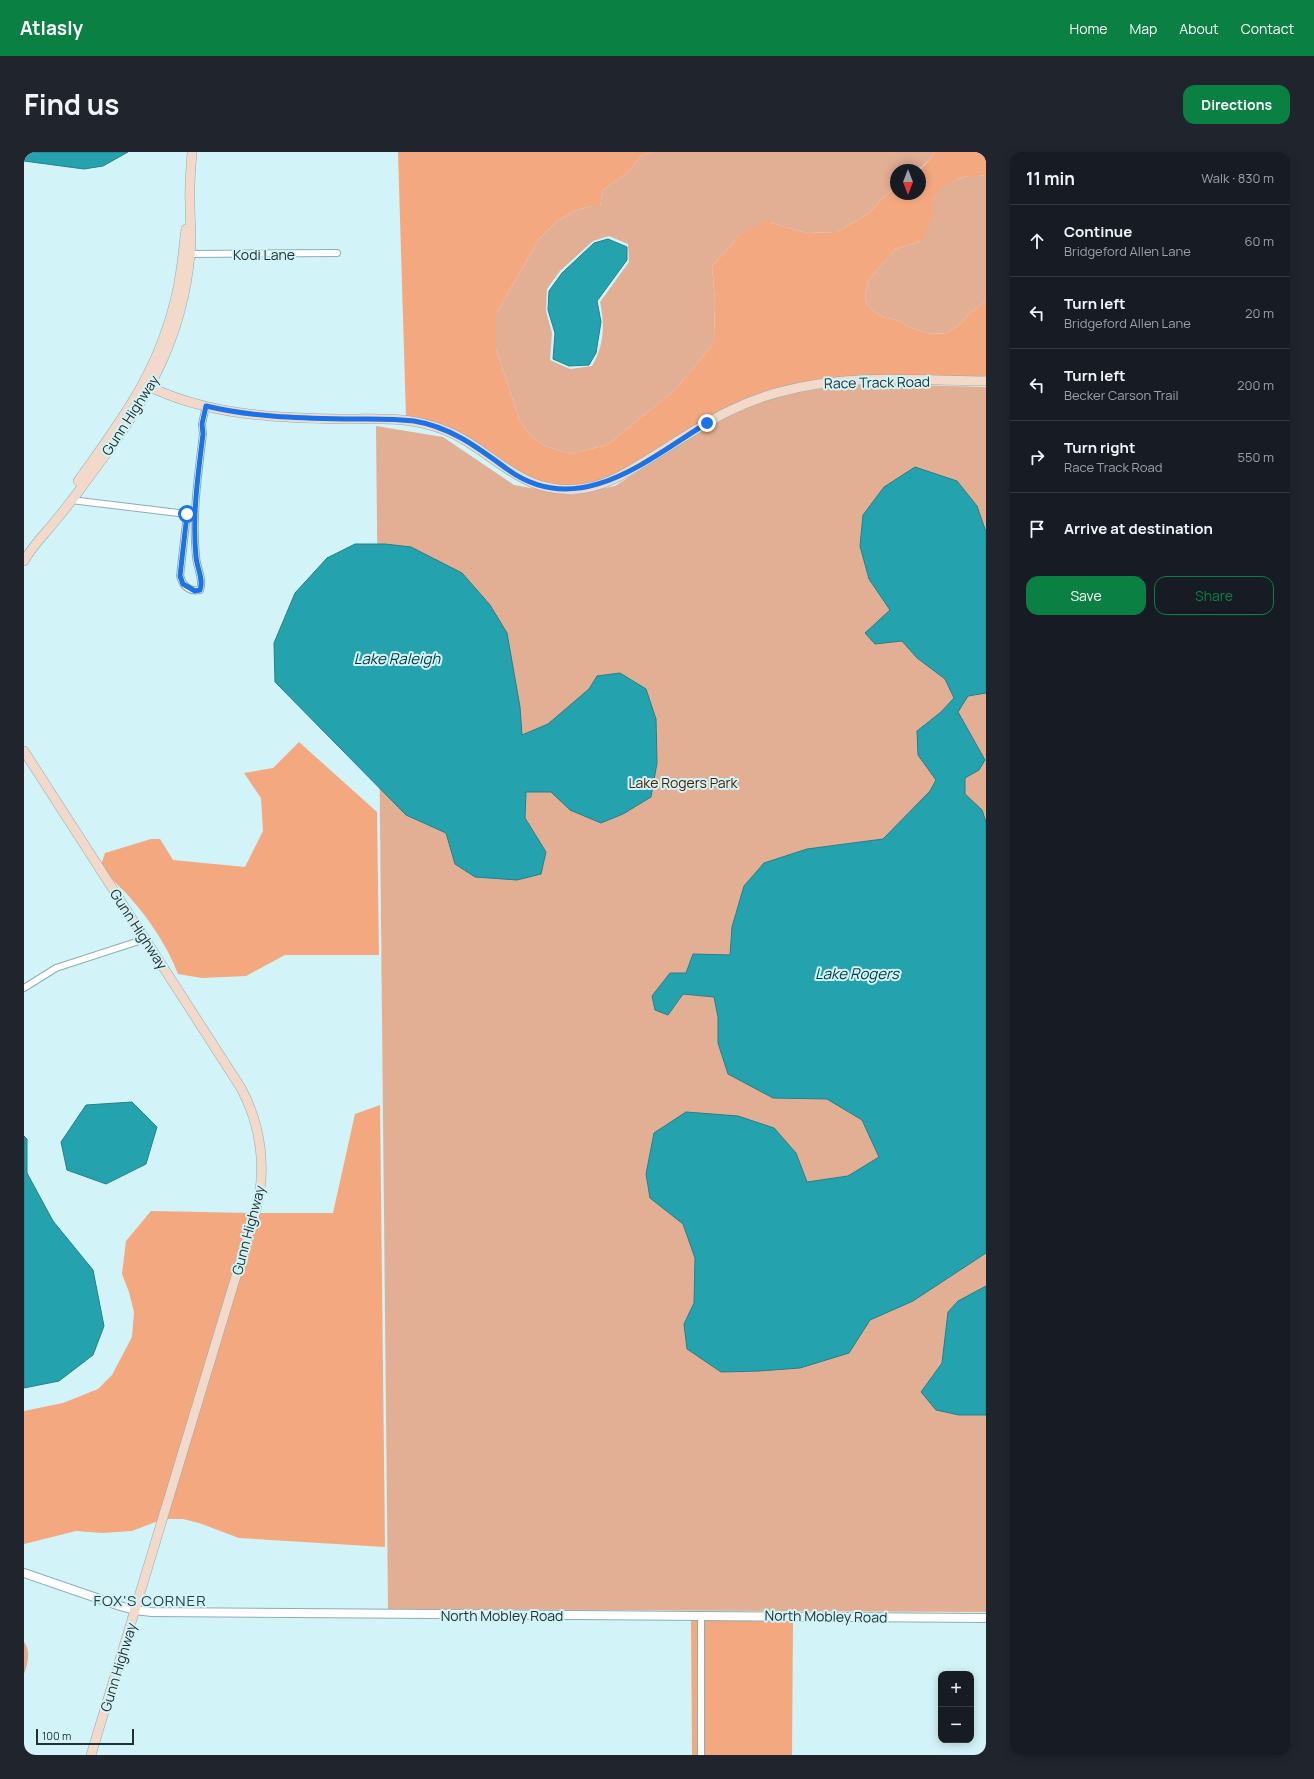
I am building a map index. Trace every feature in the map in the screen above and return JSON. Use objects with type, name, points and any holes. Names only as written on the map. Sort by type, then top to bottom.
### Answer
[{"type":"main road","name":"Gunn Highway","points":[[24,561],[37,541],[71,500],[125,428],[147,385],[164,358],[178,319],[185,292],[190,254],[192,152]]},
{"type":"main road","points":[[37,541],[50,519],[147,385],[174,307],[180,277],[190,203]]},
{"type":"main road","name":"Race Track Road","points":[[147,385],[206,406],[269,417],[396,420],[427,424],[448,430],[463,438],[523,479],[548,488],[578,489],[599,485],[622,475],[717,417],[755,399],[783,390],[843,380],[986,381]]},
{"type":"main road","name":"Gunn Highway","points":[[24,751],[244,1095],[257,1131],[262,1170],[256,1210],[91,1755]]},
{"type":"street","name":"Kodi Lane","points":[[190,254],[337,253]]},
{"type":"street","points":[[71,500],[187,514],[180,576],[183,584],[195,591],[200,590],[202,586],[196,553],[195,502],[203,434],[202,424],[206,406]]},
{"type":"street","points":[[24,988],[56,968],[136,942],[144,938]]},
{"type":"street","name":"North Mobley Road","points":[[24,1573],[135,1610],[165,1612],[986,1618]]},
{"type":"street","points":[[701,1615],[701,1755]]},
{"type":"green space","points":[[652,152],[935,152],[925,164],[890,164],[890,192],[868,214],[837,232],[807,233],[771,223],[738,235],[731,246],[712,266],[715,299],[714,343],[675,390],[607,445],[570,454],[545,446],[530,435],[520,422],[496,349],[496,314],[539,239],[557,221],[574,211],[592,206],[600,206],[603,190],[628,172],[641,156]],"holes":[[[609,236],[628,244],[629,262],[600,302],[603,327],[599,351],[592,366],[570,369],[550,360],[552,333],[546,311],[547,289],[560,271],[593,241]]]},
{"type":"green space","points":[[973,174],[986,176],[986,301],[946,334],[926,333],[906,326],[900,321],[882,317],[867,305],[865,297],[868,281],[895,249],[921,241],[937,189],[947,183]]},
{"type":"green space","name":"Lake Rogers Park","points":[[841,383],[986,387],[986,1612],[388,1609],[376,426],[443,437],[514,485],[571,495],[615,486],[721,419],[780,394]]},
{"type":"green space","points":[[24,1642],[28,1649],[28,1662],[24,1674]]},
{"type":"shaded area","points":[[398,152],[652,152],[641,156],[628,172],[603,190],[600,206],[592,206],[574,211],[557,221],[539,239],[496,314],[496,349],[520,422],[530,435],[545,446],[570,454],[607,445],[675,390],[714,343],[715,299],[712,266],[731,246],[738,235],[769,219],[771,223],[807,233],[837,232],[868,214],[890,192],[890,200],[926,200],[926,164],[935,152],[986,152],[986,176],[967,176],[946,184],[940,188],[934,199],[929,227],[921,241],[895,249],[868,281],[865,297],[867,305],[882,317],[900,321],[906,326],[926,333],[946,334],[986,301],[986,377],[899,375],[841,377],[785,386],[749,398],[616,474],[592,483],[567,486],[550,484],[522,473],[471,439],[445,425],[406,417]]},
{"type":"shaded area","points":[[299,742],[377,812],[379,955],[285,955],[246,976],[202,978],[178,974],[168,952],[149,921],[101,865],[105,853],[151,839],[160,839],[173,860],[245,867],[263,831],[261,798],[244,773],[273,768]]},
{"type":"shaded area","points":[[380,1105],[385,1547],[239,1538],[199,1523],[183,1519],[166,1519],[258,1213],[333,1213],[355,1114]]},
{"type":"shaded area","points":[[151,1211],[251,1213],[158,1521],[132,1531],[102,1533],[76,1531],[24,1544],[24,1411],[63,1403],[98,1389],[112,1375],[132,1337],[134,1312],[129,1292],[122,1274],[126,1241]]},
{"type":"shaded area","points":[[691,1619],[697,1619],[698,1755],[692,1755]]},
{"type":"shaded area","points":[[704,1619],[793,1620],[792,1755],[704,1755]]},
{"type":"water","points":[[24,152],[128,152],[103,166],[84,169],[24,161]]},
{"type":"water","points":[[608,239],[627,247],[627,260],[597,301],[601,322],[596,353],[589,365],[569,366],[553,359],[555,333],[548,310],[549,291],[562,273],[594,243]]},
{"type":"water","name":"Lake Rogers","points":[[915,467],[957,481],[977,506],[986,532],[986,693],[968,696],[958,712],[985,760],[979,770],[965,778],[965,794],[982,810],[986,822],[986,1253],[913,1301],[870,1320],[849,1353],[800,1368],[721,1372],[687,1349],[684,1324],[694,1303],[695,1258],[683,1224],[650,1198],[646,1174],[654,1133],[686,1112],[738,1116],[774,1128],[796,1153],[807,1182],[848,1176],[879,1157],[862,1120],[827,1099],[773,1098],[728,1074],[718,1043],[718,1017],[714,997],[683,994],[668,1015],[655,1010],[652,996],[670,973],[686,973],[693,954],[730,955],[732,927],[744,886],[764,863],[807,849],[883,839],[930,791],[936,780],[918,755],[917,731],[941,712],[954,698],[945,679],[917,658],[902,641],[875,644],[865,633],[890,610],[869,579],[860,546],[863,515],[884,487]]},
{"type":"water","name":"Lake Raleigh","points":[[355,544],[385,544],[411,547],[462,573],[490,605],[507,633],[520,707],[522,735],[548,724],[589,689],[597,676],[620,673],[646,689],[656,719],[657,763],[651,797],[623,814],[601,823],[570,810],[551,792],[526,792],[525,818],[546,852],[541,874],[517,880],[475,877],[455,864],[446,833],[406,815],[275,682],[274,643],[295,593],[327,558]]},
{"type":"water","points":[[132,1102],[157,1127],[146,1164],[106,1184],[67,1170],[61,1142],[86,1105]]},
{"type":"water","points":[[24,1136],[27,1139],[27,1173],[53,1221],[93,1270],[104,1326],[93,1355],[59,1381],[24,1388]]},
{"type":"water","points":[[986,1286],[986,1415],[959,1415],[936,1410],[921,1392],[942,1363],[948,1312],[958,1301]]},
{"type":"district","name":"FOX'S CORNER","points":[[150,1600]]},
{"type":"route","points":[[187,514],[180,576],[183,584],[195,591],[200,590],[202,586],[196,560],[194,534],[195,502],[203,434],[202,424],[206,406],[269,417],[396,420],[423,423],[448,430],[463,438],[515,475],[523,479],[548,488],[568,490],[589,488],[614,479],[707,423]]}]
